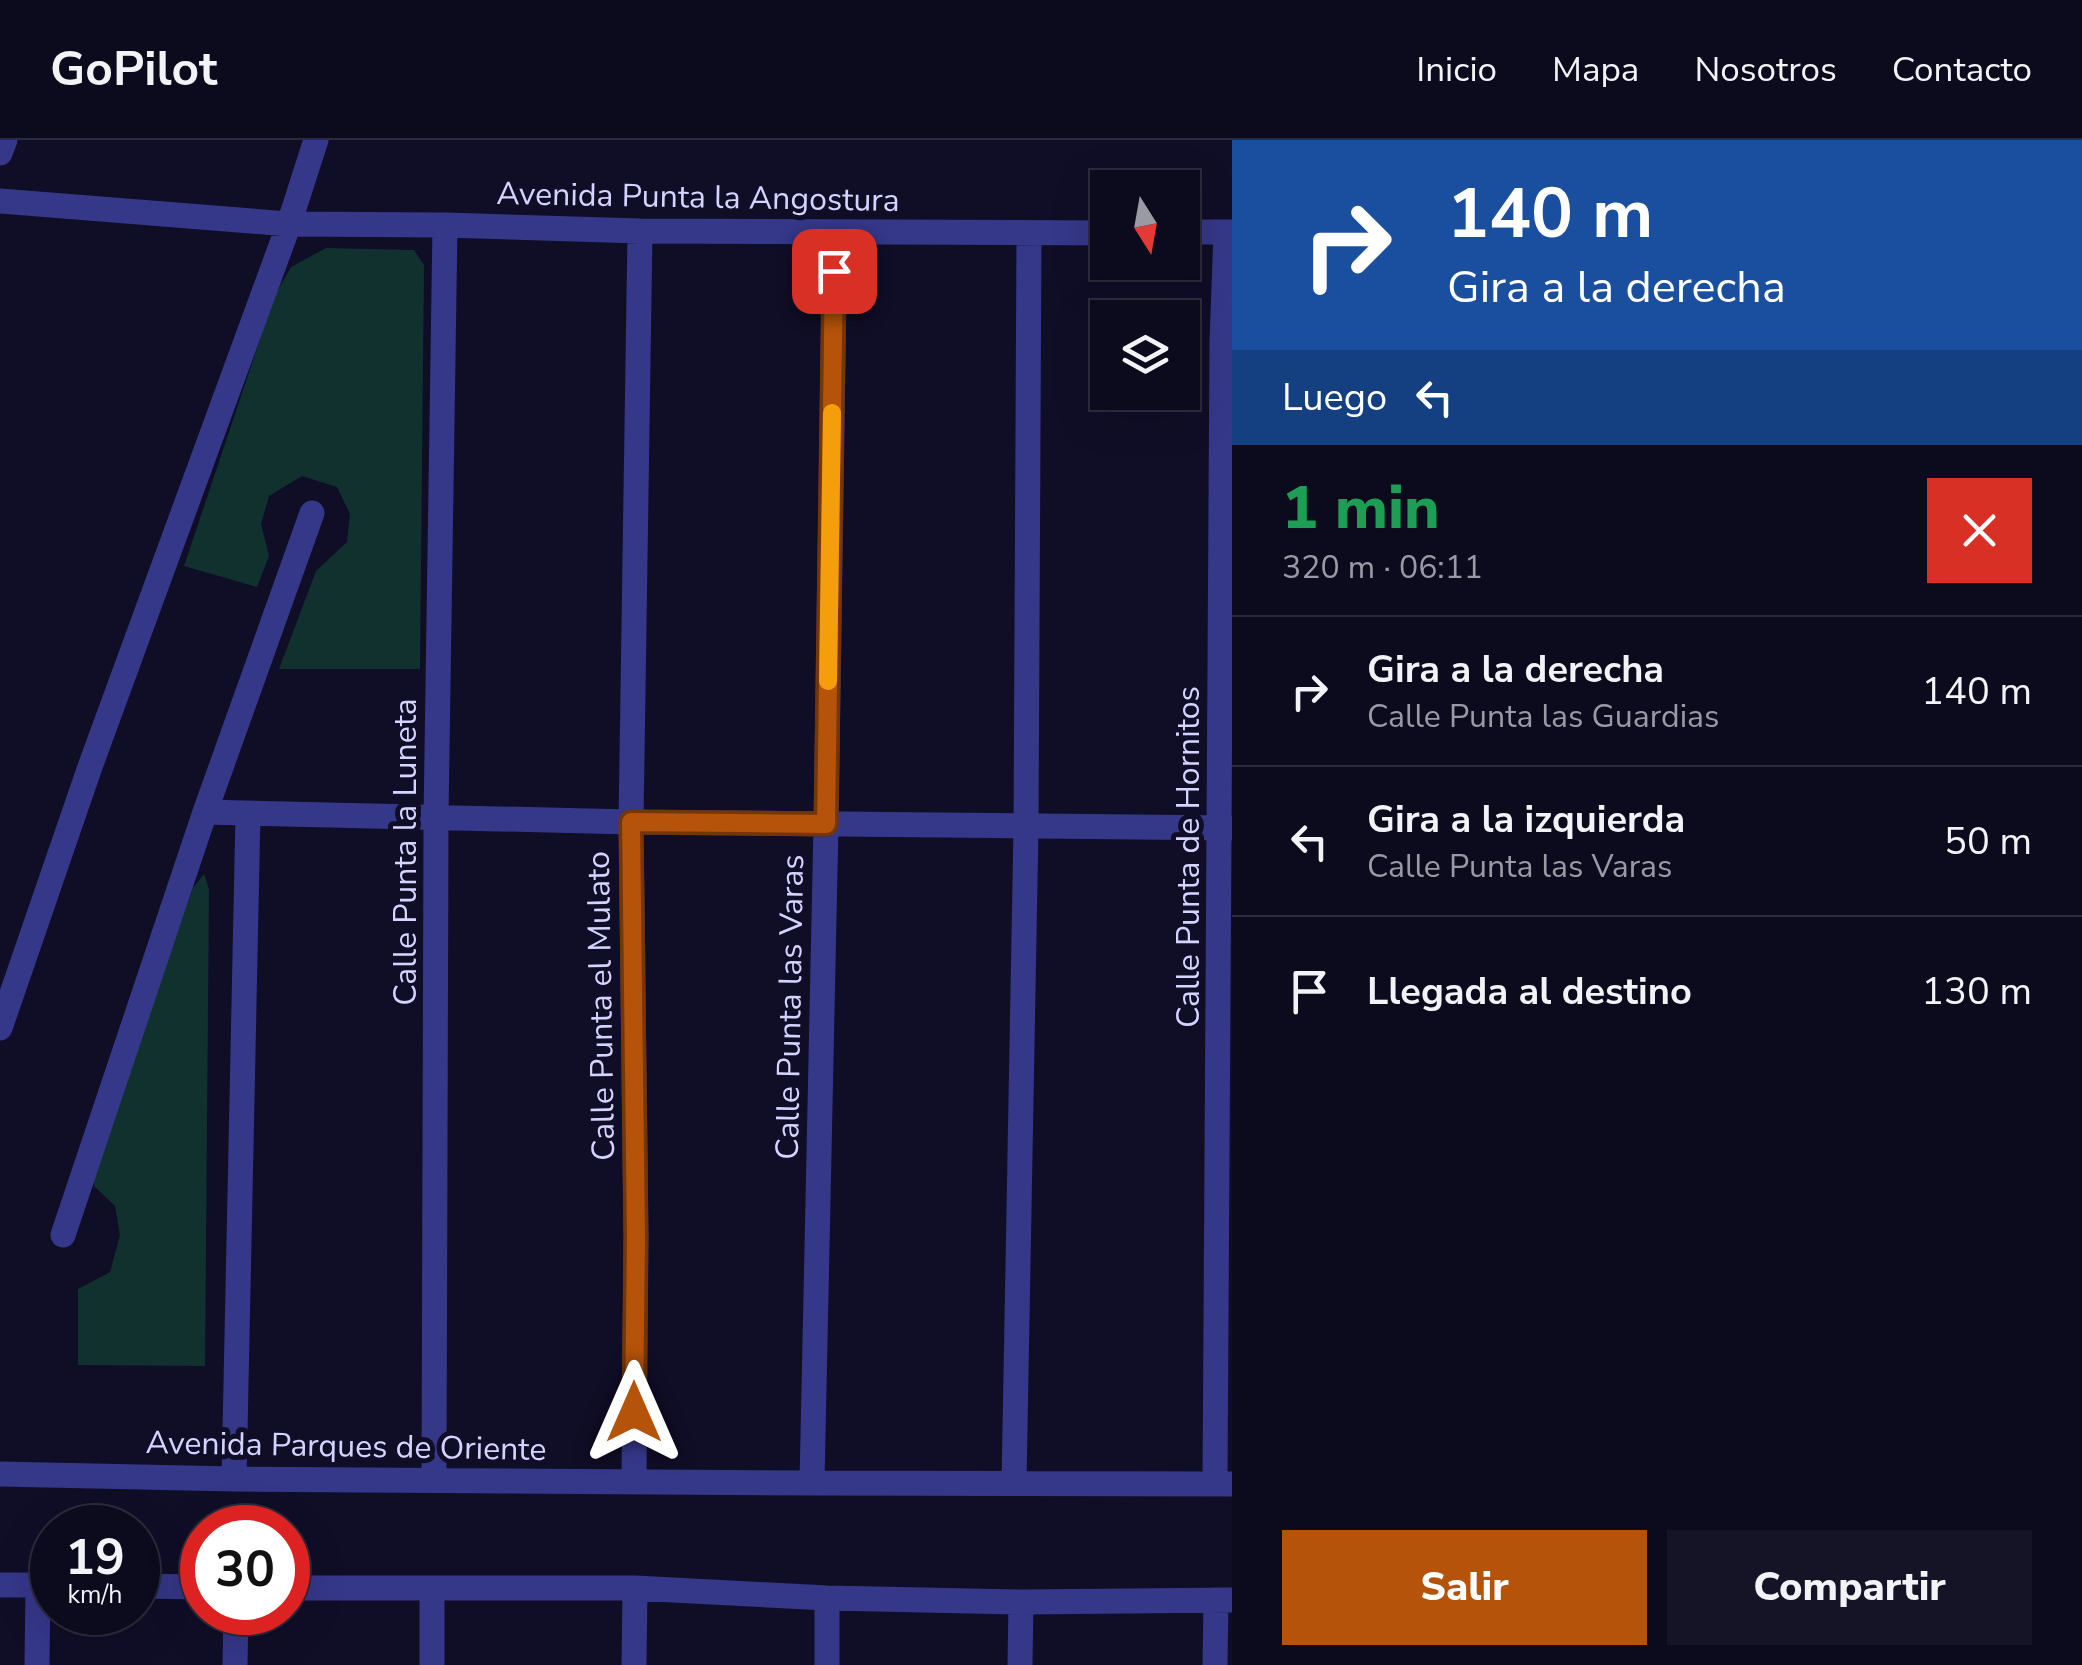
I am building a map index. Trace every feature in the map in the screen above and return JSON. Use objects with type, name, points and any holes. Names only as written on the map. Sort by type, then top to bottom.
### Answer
[{"type":"street","points":[[0,153],[4,140]]},
{"type":"street","points":[[0,1028],[316,140]]},
{"type":"street","name":"Avenida Punta la Angostura","points":[[0,201],[288,224],[1090,233]]},
{"type":"street","name":"Calle Punta la Luneta","points":[[434,1480],[436,818],[445,225]]},
{"type":"street","name":"Calle Punta el Mulato","points":[[634,1481],[636,1237],[631,822],[640,231]]},
{"type":"street","name":"Calle Punta las Varas","points":[[812,1483],[834,232]]},
{"type":"street","points":[[1200,232],[1229,232]]},
{"type":"street","name":"Calle Punta de Hornitos","points":[[1223,1483],[1229,232]]},
{"type":"street","points":[[1014,1483],[1026,827],[1029,234]]},
{"type":"street","points":[[63,1235],[312,513]]},
{"type":"street","points":[[206,812],[631,822],[1226,828]]},
{"type":"street","points":[[234,1478],[248,814]]},
{"type":"street","name":"Avenida Parques de Oriente","points":[[0,1474],[812,1483],[1223,1483]]},
{"type":"street","points":[[0,1584],[30,1585]]},
{"type":"street","points":[[310,1588],[635,1588],[827,1598],[1022,1602],[1224,1600],[1215,1665]]},
{"type":"street","points":[[634,1665],[635,1588]]},
{"type":"street","points":[[432,1589],[432,1665]]},
{"type":"street","points":[[827,1598],[827,1665]]},
{"type":"street","points":[[1020,1665],[1022,1602]]},
{"type":"street","points":[[36,1665],[39,1635]]},
{"type":"street","points":[[235,1665],[236,1635]]},
{"type":"green space","points":[[326,248],[414,250],[424,265],[420,669],[279,669],[316,571],[347,542],[350,514],[337,487],[302,476],[269,496],[261,524],[269,556],[257,587],[184,566],[275,295],[291,267]]},
{"type":"green space","points":[[204,874],[209,889],[205,1366],[78,1365],[78,1289],[110,1272],[120,1235],[115,1206],[94,1186],[93,1174],[193,888]]},
{"type":"slow traffic","points":[[828,681],[832,413]]},
{"type":"route","points":[[634,1412],[631,822],[826,824],[834,271]]}]
